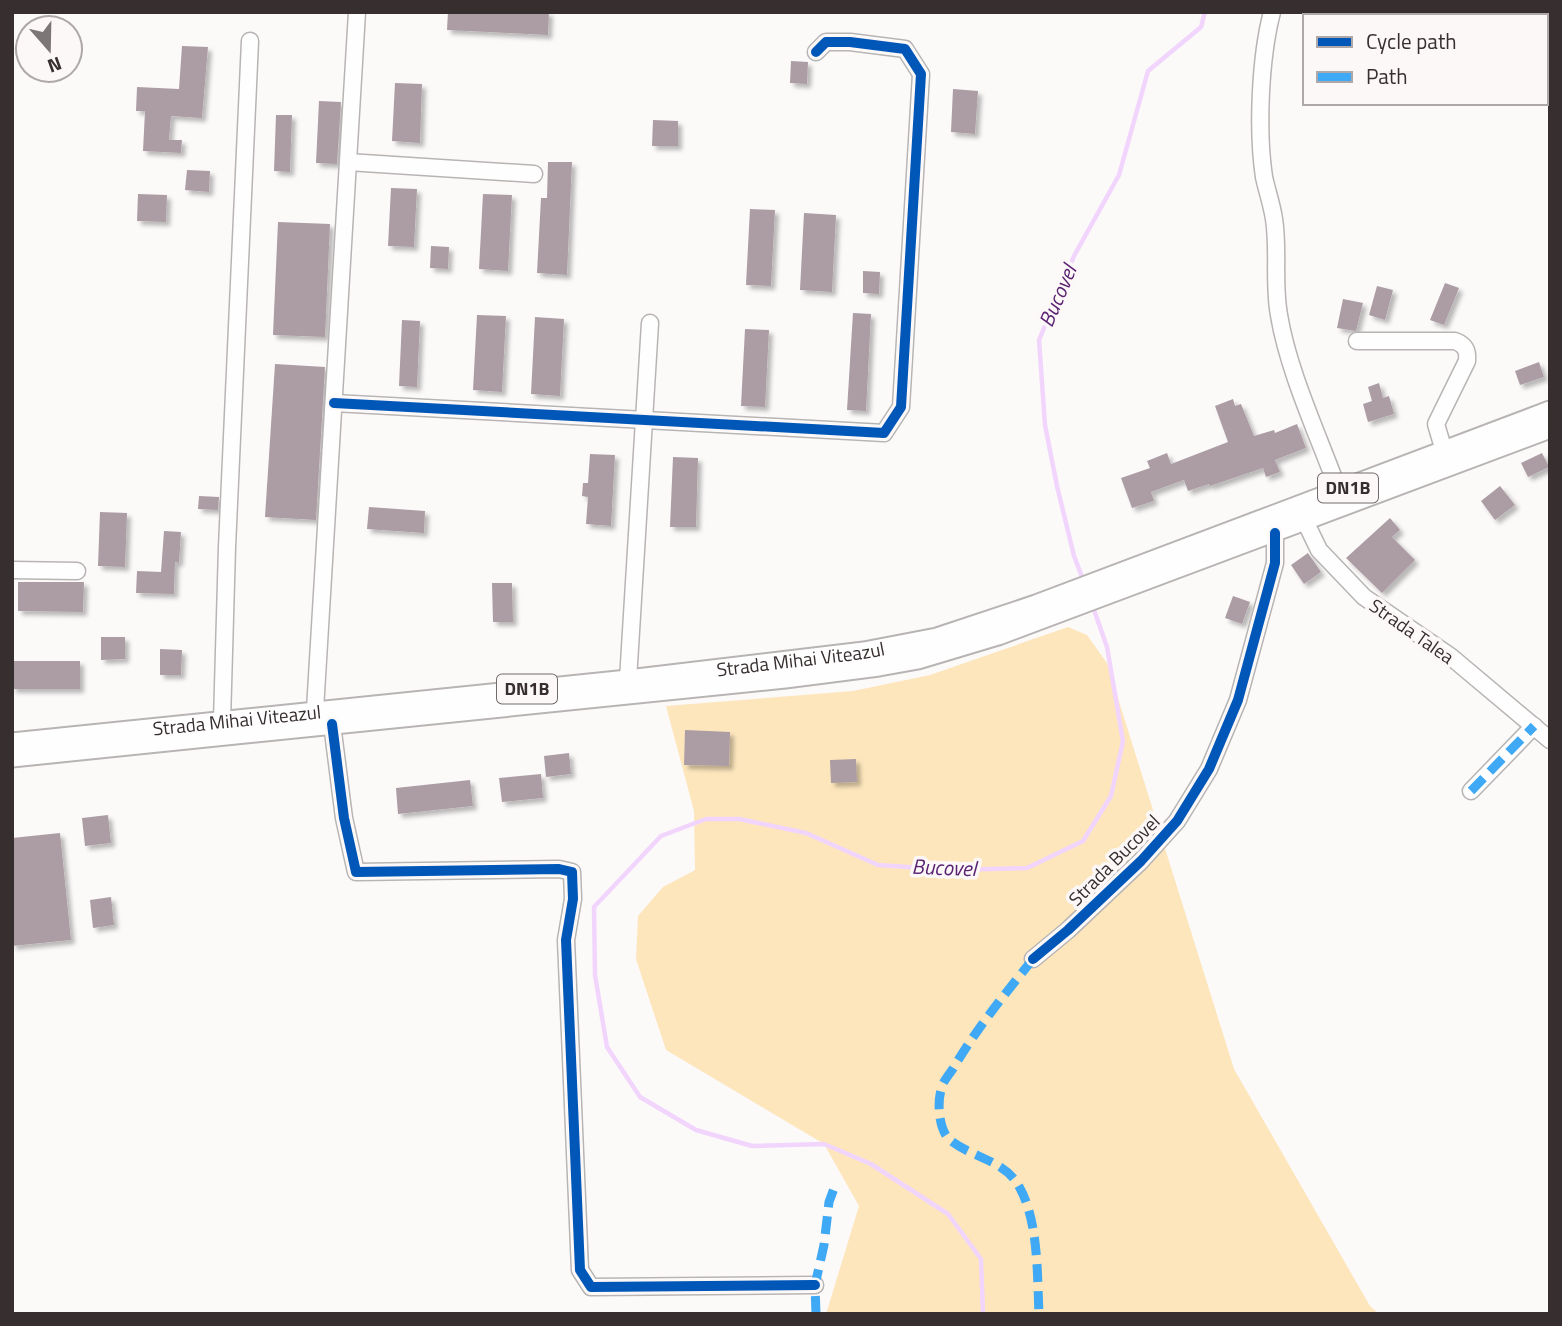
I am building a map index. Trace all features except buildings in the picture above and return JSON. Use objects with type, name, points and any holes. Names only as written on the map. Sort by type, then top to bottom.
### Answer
[{"type":"main road","name":"Strada Mihai Viteazul","points":[[12,757],[879,666],[952,650],[1040,612],[1149,572],[1339,492],[1550,411]]},
{"type":"main road","name":"Strada Mihai Viteazul","points":[[1149,572],[1275,533],[1550,428]]},
{"type":"main road","name":"Strada Mihai Viteazul","points":[[12,743],[628,680],[898,647],[974,626],[1040,612]]},
{"type":"street","points":[[315,710],[357,12]]},
{"type":"street","points":[[1272,12],[1268,27],[1262,92],[1261,134],[1264,176],[1274,219],[1276,296],[1289,355],[1339,492]]},
{"type":"street","points":[[222,721],[227,547],[250,41]]},
{"type":"street","points":[[334,403],[884,433],[901,407],[921,74],[905,49],[850,42],[826,42],[816,52]]},
{"type":"street","points":[[348,162],[534,174]]},
{"type":"street","points":[[628,680],[650,323]]},
{"type":"street","points":[[1357,341],[1455,341],[1464,346],[1468,353],[1467,360],[1436,424],[1444,451]]},
{"type":"street","name":"Strada Talea","points":[[1305,521],[1319,550],[1364,597],[1450,656],[1550,740]]},
{"type":"street","name":"Strada Bucovel","points":[[1033,959],[1141,861],[1177,821],[1209,769],[1238,700],[1275,563],[1275,533]]},
{"type":"street","points":[[12,570],[77,571]]},
{"type":"street","points":[[332,724],[344,818],[356,872],[559,869],[572,872],[573,899],[566,940],[580,1270],[591,1287],[816,1285]]},
{"type":"street","points":[[1471,791],[1534,726]]},
{"type":"shaded area","points":[[1068,627],[1087,635],[1107,663],[1234,1069],[1370,1306],[1379,1314],[826,1314],[859,1206],[824,1144],[666,1050],[636,959],[638,916],[663,887],[695,870],[694,811],[666,706],[853,691],[930,675]]},
{"type":"waterway","name":"Bucovel","points":[[1084,582],[1074,556],[1045,425],[1039,340],[1074,256],[1119,175],[1148,71],[1201,27],[1205,12]]},
{"type":"waterway","name":"Bucovel","points":[[983,1314],[981,1259],[948,1214],[871,1164],[824,1144],[752,1146],[696,1130],[640,1097],[607,1047],[595,975],[594,907],[661,836],[706,819],[739,819],[806,833],[878,865],[951,870],[1027,868],[1083,841],[1111,796],[1123,741],[1107,647],[1092,604]]},
{"type":"marked path","points":[[1471,791],[1534,726]]},
{"type":"marked path","points":[[1033,959],[982,1025],[944,1081],[939,1110],[946,1136],[958,1146],[1011,1175],[1024,1197],[1036,1247],[1039,1314]]},
{"type":"marked path","points":[[816,1314],[815,1285],[824,1245],[829,1202],[836,1183]]},
{"type":"cycle path","points":[[334,403],[884,433],[901,407],[921,74],[905,49],[850,42],[826,42],[816,52]]},
{"type":"cycle path","points":[[1033,959],[1141,861],[1177,821],[1209,769],[1238,700],[1275,563],[1275,533]]},
{"type":"cycle path","points":[[332,724],[344,818],[356,872],[559,869],[572,872],[573,899],[566,940],[580,1270],[591,1287],[815,1285]]}]
